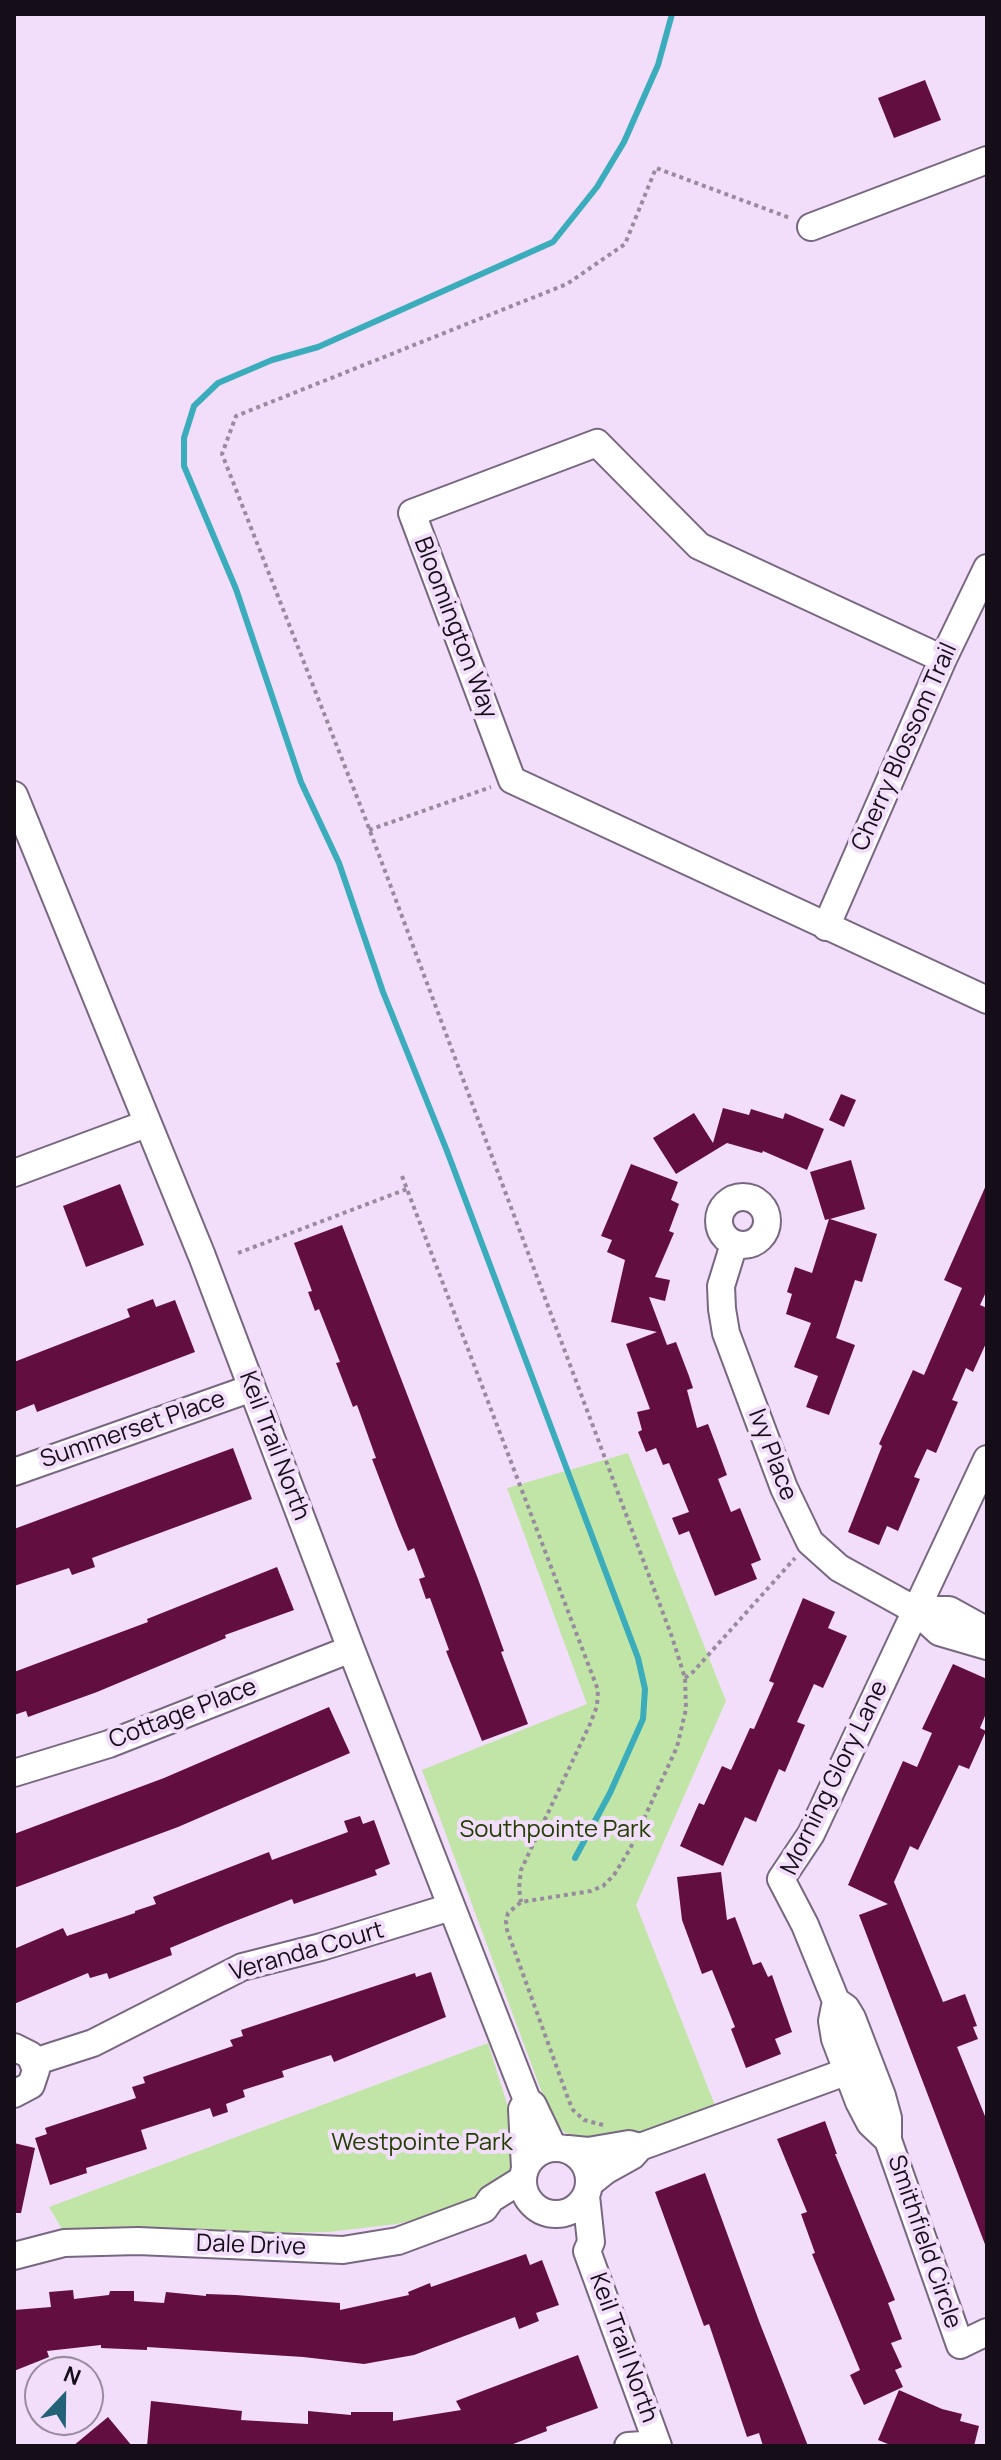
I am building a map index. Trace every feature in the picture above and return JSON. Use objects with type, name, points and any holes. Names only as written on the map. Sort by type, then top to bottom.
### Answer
[{"type":"street","points":[[811,227],[987,160]]},
{"type":"street","name":"Bloomington Way","points":[[512,780],[412,513],[597,443],[699,546],[943,659]]},
{"type":"street","name":"Cherry Blossom Trail","points":[[826,927],[943,659],[987,568]]},
{"type":"street","points":[[512,780],[987,1000]]},
{"type":"street","name":"Keil Trail North","points":[[14,795],[25,854],[202,1256],[527,2100],[561,2148]]},
{"type":"street","points":[[14,1173],[146,1124]]},
{"type":"street","name":"Ivy Place","points":[[734,1244],[721,1286],[726,1333],[784,1488],[810,1542],[847,1574],[915,1610]]},
{"type":"street","name":"Summerset Place","points":[[14,1472],[252,1388]]},
{"type":"street","name":"Morning Glory Lane","points":[[888,2140],[870,2123],[859,2068],[832,2021],[836,2001],[805,1925],[781,1879],[811,1834],[987,1459]]},
{"type":"street","points":[[915,1610],[949,1610],[987,1631]]},
{"type":"street","points":[[915,1610],[939,1632],[987,1646]]},
{"type":"street","name":"Cottage Place","points":[[14,1773],[109,1744],[351,1649]]},
{"type":"street","name":"Veranda Court","points":[[14,2094],[31,2085],[36,2070],[24,2054],[93,2043],[242,1967],[451,1907]]},
{"type":"street","points":[[549,2211],[570,2211],[605,2171],[632,2156],[640,2147],[859,2068]]},
{"type":"street","points":[[527,2100],[522,2109],[524,2173],[530,2200],[549,2211],[587,2251],[591,2242],[584,2163],[561,2148]]},
{"type":"street","name":"Smithfield Circle","points":[[888,2140],[960,2345],[987,2332]]},
{"type":"street","points":[[524,2173],[537,2154],[561,2148],[588,2151],[629,2144],[640,2147]]},
{"type":"street","name":"Dale Drive","points":[[14,2256],[64,2243],[138,2241],[343,2250],[398,2241],[484,2209],[491,2199],[524,2173]]},
{"type":"street","name":"Dale Drive","points":[[484,2209],[496,2213],[549,2211]]},
{"type":"street","name":"Keil Trail North","points":[[587,2251],[657,2445]]},
{"type":"street","points":[[628,2446],[657,2445]]},
{"type":"path","points":[[609,2131],[601,2124],[578,2116],[569,2101],[507,1930],[508,1913],[521,1902],[591,1891],[603,1886],[614,1875],[630,1849],[677,1747],[686,1709],[685,1678],[369,830],[222,454],[236,416],[567,284],[625,244],[656,168],[811,227]]},
{"type":"path","points":[[369,830],[512,780]]},
{"type":"path","points":[[402,1176],[598,1690],[597,1706],[590,1724],[521,1870],[521,1902]]},
{"type":"path","points":[[238,1253],[407,1189]]},
{"type":"path","points":[[685,1678],[810,1542]]},
{"type":"green space","name":"Southpointe Park","points":[[628,1453],[726,1701],[636,1905],[716,2108],[627,2136],[589,2138],[565,2133],[551,2117],[422,1770],[587,1704],[507,1488]]},
{"type":"green space","name":"Westpointe Park","points":[[488,2043],[512,2120],[512,2167],[502,2183],[449,2210],[397,2224],[328,2232],[256,2233],[62,2229],[49,2207]]},
{"type":"building","points":[[925,80],[941,120],[894,138],[878,98]]},
{"type":"building","points":[[841,1094],[856,1100],[844,1127],[829,1120]]},
{"type":"building","points":[[723,1108],[749,1115],[751,1109],[783,1119],[785,1113],[824,1129],[807,1170],[763,1151],[727,1143],[676,1174],[653,1138],[694,1113],[713,1143]]},
{"type":"building","points":[[851,1160],[865,1209],[830,1219],[877,1234],[862,1282],[855,1280],[836,1338],[855,1345],[829,1415],[806,1407],[818,1376],[794,1367],[811,1323],[786,1314],[792,1294],[787,1292],[795,1267],[812,1273],[829,1219],[825,1220],[810,1172]]},
{"type":"building","points":[[631,1164],[678,1182],[671,1200],[679,1204],[669,1231],[674,1233],[655,1277],[670,1280],[665,1301],[649,1297],[667,1345],[676,1342],[689,1376],[693,1388],[687,1390],[697,1428],[708,1424],[727,1475],[718,1479],[731,1512],[740,1508],[761,1560],[751,1564],[757,1579],[715,1596],[689,1531],[679,1535],[672,1518],[689,1512],[669,1463],[663,1465],[656,1448],[646,1452],[638,1432],[642,1430],[637,1412],[650,1409],[626,1344],[657,1332],[611,1322],[625,1260],[607,1252],[612,1240],[601,1236]]},
{"type":"building","points":[[987,1183],[987,1290],[980,1305],[987,1308],[987,1341],[973,1372],[966,1368],[952,1400],[958,1402],[936,1453],[927,1449],[914,1477],[920,1479],[898,1531],[887,1526],[879,1545],[848,1532],[882,1446],[879,1444],[913,1370],[924,1375],[962,1288],[944,1280]]},
{"type":"building","points":[[120,1184],[144,1245],[86,1267],[63,1206]]},
{"type":"building","points":[[342,1225],[478,1579],[528,1724],[482,1741],[446,1651],[449,1650],[430,1598],[426,1599],[419,1579],[425,1577],[414,1548],[408,1551],[398,1527],[372,1459],[376,1458],[357,1405],[353,1407],[336,1363],[340,1362],[319,1309],[315,1311],[308,1292],[312,1291],[294,1243]]},
{"type":"building","points":[[153,1299],[156,1307],[175,1300],[195,1352],[37,1412],[34,1404],[14,1412],[14,1362],[130,1317],[127,1309]]},
{"type":"building","points":[[233,1448],[252,1499],[92,1558],[95,1567],[72,1575],[69,1568],[14,1586],[14,1529]]},
{"type":"building","points":[[277,1567],[294,1610],[225,1635],[226,1638],[97,1692],[28,1717],[26,1711],[14,1715],[14,1672],[148,1622],[147,1619]]},
{"type":"building","points":[[803,1598],[835,1612],[828,1628],[847,1636],[823,1688],[814,1684],[797,1722],[805,1725],[785,1772],[779,1769],[756,1822],[745,1817],[723,1866],[680,1846],[699,1803],[704,1805],[722,1766],[731,1770],[750,1728],[754,1729],[774,1683],[769,1681]]},
{"type":"building","points":[[953,1664],[987,1679],[987,1711],[980,1728],[986,1731],[969,1769],[959,1765],[918,1850],[910,1846],[894,1882],[943,2002],[965,1994],[977,2026],[973,2027],[978,2039],[957,2047],[987,2121],[986,2247],[859,1915],[888,1904],[848,1885],[903,1761],[917,1767],[932,1733],[922,1729]]},
{"type":"building","points":[[329,1707],[350,1753],[178,1827],[14,1888],[14,1834],[164,1778]]},
{"type":"building","points":[[360,1816],[363,1824],[374,1820],[390,1864],[375,1870],[377,1875],[294,1904],[292,1899],[225,1925],[170,1948],[172,1955],[109,1979],[107,1973],[90,1978],[88,1973],[14,2004],[14,1949],[63,1928],[67,1936],[135,1913],[156,1904],[153,1897],[269,1852],[272,1860],[348,1832],[344,1821]]},
{"type":"building","points":[[721,1872],[727,1920],[735,1917],[753,1965],[761,1962],[768,1977],[772,1975],[792,2032],[775,2039],[781,2054],[746,2068],[731,2029],[735,2027],[712,1970],[702,1974],[682,1920],[677,1877]]},
{"type":"building","points":[[431,1972],[446,2017],[334,2062],[331,2055],[282,2071],[284,2077],[243,2090],[245,2097],[226,2104],[228,2112],[213,2117],[210,2108],[141,2130],[147,2149],[86,2168],[87,2173],[50,2185],[35,2138],[47,2134],[45,2128],[136,2098],[132,2087],[145,2083],[143,2077],[233,2046],[230,2040],[243,2036],[241,2030],[415,1973],[416,1977]]},
{"type":"building","points":[[825,2121],[835,2154],[895,2300],[888,2303],[902,2339],[891,2343],[902,2367],[895,2370],[903,2387],[864,2405],[850,2375],[860,2370],[812,2254],[815,2253],[801,2214],[807,2212],[777,2139]]},
{"type":"building","points":[[14,2143],[35,2148],[21,2213],[14,2213]]},
{"type":"building","points":[[705,2173],[808,2446],[763,2446],[759,2433],[747,2437],[709,2324],[704,2326],[655,2192]]},
{"type":"building","points":[[526,2254],[530,2265],[542,2260],[559,2305],[536,2313],[539,2321],[519,2329],[515,2317],[414,2355],[364,2364],[147,2347],[147,2350],[101,2348],[101,2345],[47,2351],[49,2356],[24,2356],[24,2367],[14,2371],[14,2310],[51,2307],[49,2292],[73,2290],[74,2299],[109,2295],[110,2291],[134,2291],[134,2301],[164,2303],[166,2292],[236,2295],[340,2303],[340,2310],[409,2295],[408,2292],[430,2283],[431,2287]]},
{"type":"building","points":[[578,2355],[598,2408],[546,2427],[547,2431],[508,2446],[147,2446],[151,2401],[242,2411],[241,2420],[308,2424],[308,2411],[351,2415],[351,2412],[393,2412],[393,2421],[461,2410],[456,2401]]},
{"type":"building","points":[[899,2390],[942,2409],[962,2414],[960,2421],[979,2426],[974,2446],[893,2446],[878,2440]]},
{"type":"building","points":[[108,2417],[132,2446],[73,2446],[85,2436],[104,2436],[104,2420]]},
{"type":"waterway","points":[[575,1858],[610,1793],[643,1719],[645,1689],[638,1658],[447,1151],[383,992],[339,863],[301,782],[236,589],[184,466],[184,438],[194,406],[218,383],[272,360],[318,347],[553,242],[597,187],[624,142],[658,65],[672,14]]}]
